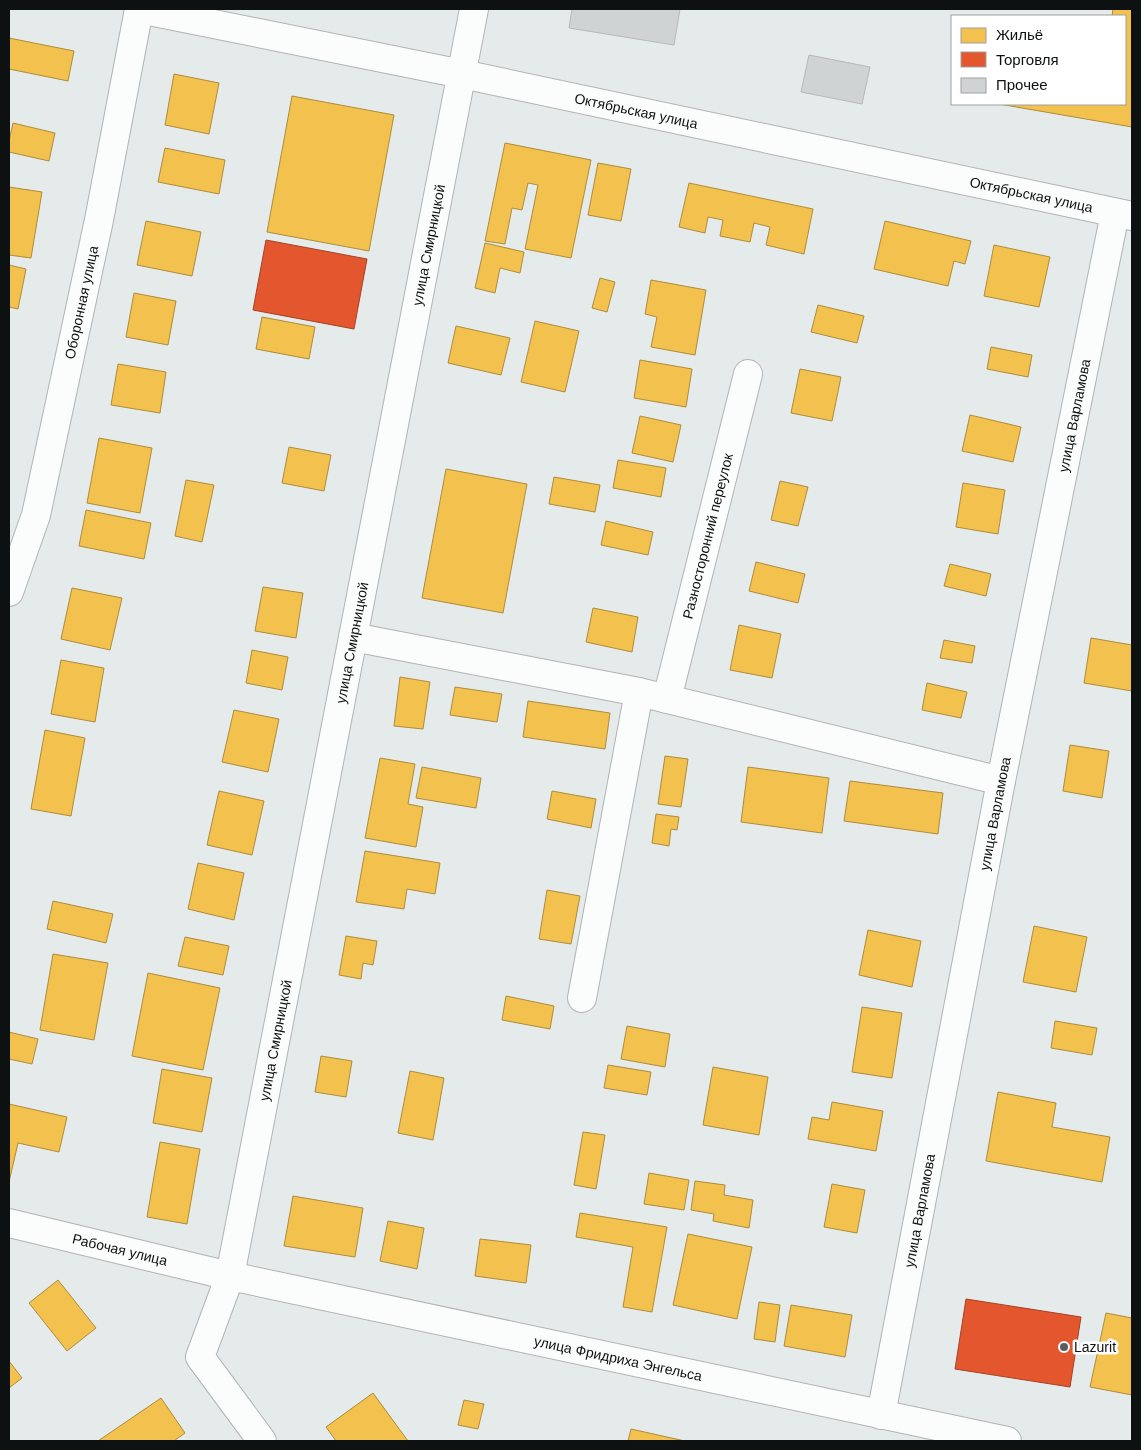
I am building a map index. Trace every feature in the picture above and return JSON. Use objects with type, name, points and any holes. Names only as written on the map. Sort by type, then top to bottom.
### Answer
[{"type":"street","name":"Октябрьская улица","points":[[139,9],[462,74],[1124,215]]},
{"type":"street","name":"Оборонная улица","points":[[9,592],[36,515],[99,220],[139,9]]},
{"type":"street","name":"улица Смирницкой","points":[[262,1441],[200,1357],[230,1276],[474,9]]},
{"type":"street","name":"улица Варламова","points":[[881,1415],[1001,781],[1124,215]]},
{"type":"street","name":"Разносторонний переулок","points":[[667,699],[748,374]]},
{"type":"street","points":[[353,637],[639,692],[1001,781]]},
{"type":"street","points":[[582,998],[639,692]]},
{"type":"street","name":"Рабочая улица","points":[[9,1223],[230,1276]]},
{"type":"street","name":"улица Фридриха Энгельса","points":[[230,1276],[1007,1441]]},
{"type":"building: Жильё","points":[[1113,9],[1132,9],[1132,127],[1005,105],[1126,105],[1126,15],[1112,15]]},
{"type":"building: Жильё","points":[[9,38],[74,51],[68,81],[9,69]]},
{"type":"building: Жильё","points":[[174,74],[219,83],[209,134],[165,125]]},
{"type":"building: Жильё","points":[[292,96],[394,115],[369,251],[267,232]]},
{"type":"building: Жильё","points":[[13,123],[55,133],[49,161],[9,152],[9,141]]},
{"type":"building: Жильё","points":[[505,143],[591,160],[571,258],[525,249],[538,185],[528,183],[522,210],[512,208],[505,244],[485,241]]},
{"type":"building: Жильё","points":[[165,148],[225,160],[219,194],[158,182]]},
{"type":"building: Жильё","points":[[598,163],[631,169],[621,221],[588,215]]},
{"type":"building: Жильё","points":[[689,183],[813,209],[804,254],[766,245],[770,227],[754,223],[750,242],[720,236],[723,220],[708,217],[705,233],[679,227]]},
{"type":"building: Жильё","points":[[9,187],[42,192],[31,258],[9,255]]},
{"type":"building: Жильё","points":[[146,221],[201,232],[192,276],[137,265]]},
{"type":"building: Жильё","points":[[885,221],[971,241],[965,264],[954,261],[948,286],[874,269]]},
{"type":"building: Жильё","points":[[485,243],[524,252],[520,273],[500,268],[495,293],[475,288]]},
{"type":"building: Жильё","points":[[994,245],[1050,257],[1039,307],[984,296]]},
{"type":"building: Жильё","points":[[9,265],[26,269],[18,309],[9,307]]},
{"type":"building: Жильё","points":[[600,278],[615,282],[607,312],[592,308]]},
{"type":"building: Жильё","points":[[651,280],[706,290],[695,355],[651,347],[657,317],[645,314]]},
{"type":"building: Жильё","points":[[134,293],[176,301],[168,345],[126,337]]},
{"type":"building: Жильё","points":[[818,305],[864,316],[857,343],[811,332]]},
{"type":"building: Жильё","points":[[262,317],[315,327],[309,359],[256,349]]},
{"type":"building: Жильё","points":[[535,321],[579,331],[565,392],[521,382]]},
{"type":"building: Жильё","points":[[456,326],[510,338],[501,375],[448,363]]},
{"type":"building: Жильё","points":[[991,347],[1032,355],[1028,377],[987,369]]},
{"type":"building: Жильё","points":[[640,360],[692,369],[686,407],[634,398]]},
{"type":"building: Жильё","points":[[118,364],[166,372],[160,413],[111,405]]},
{"type":"building: Жильё","points":[[800,369],[841,377],[832,421],[791,413]]},
{"type":"building: Жильё","points":[[970,415],[1021,427],[1013,462],[962,451]]},
{"type":"building: Жильё","points":[[640,416],[681,425],[673,462],[632,453]]},
{"type":"building: Жильё","points":[[99,438],[152,448],[140,513],[87,503]]},
{"type":"building: Жильё","points":[[289,447],[331,455],[324,491],[282,483]]},
{"type":"building: Жильё","points":[[618,460],[666,468],[661,497],[613,488]]},
{"type":"building: Жильё","points":[[446,469],[527,484],[503,613],[422,598]]},
{"type":"building: Жильё","points":[[554,477],[600,485],[595,512],[549,504]]},
{"type":"building: Жильё","points":[[186,480],[214,485],[202,542],[175,536]]},
{"type":"building: Жильё","points":[[780,481],[808,487],[798,526],[771,520]]},
{"type":"building: Жильё","points":[[963,483],[1005,490],[998,534],[956,527]]},
{"type":"building: Жильё","points":[[86,510],[151,523],[144,559],[79,546]]},
{"type":"building: Жильё","points":[[606,521],[653,532],[648,555],[601,545]]},
{"type":"building: Жильё","points":[[756,562],[805,574],[798,603],[749,591]]},
{"type":"building: Жильё","points":[[950,564],[991,574],[986,596],[944,586]]},
{"type":"building: Жильё","points":[[263,587],[303,593],[296,638],[255,631]]},
{"type":"building: Жильё","points":[[72,588],[122,598],[110,650],[61,639]]},
{"type":"building: Жильё","points":[[593,608],[638,617],[632,652],[586,642]]},
{"type":"building: Жильё","points":[[739,625],[781,634],[772,678],[730,670]]},
{"type":"building: Жильё","points":[[1091,638],[1132,645],[1132,691],[1084,683]]},
{"type":"building: Жильё","points":[[944,640],[975,646],[972,663],[940,658]]},
{"type":"building: Жильё","points":[[252,650],[288,657],[282,690],[246,683]]},
{"type":"building: Жильё","points":[[61,660],[104,668],[95,722],[51,714]]},
{"type":"building: Жильё","points":[[400,677],[430,682],[423,729],[394,726]]},
{"type":"building: Жильё","points":[[927,683],[967,692],[961,718],[922,710]]},
{"type":"building: Жильё","points":[[455,687],[502,694],[497,722],[450,715]]},
{"type":"building: Жильё","points":[[528,701],[610,713],[605,749],[523,737]]},
{"type":"building: Жильё","points":[[234,710],[279,719],[268,772],[222,762]]},
{"type":"building: Жильё","points":[[45,730],[85,738],[71,816],[31,809]]},
{"type":"building: Жильё","points":[[1070,745],[1109,751],[1102,798],[1063,791]]},
{"type":"building: Жильё","points":[[665,756],[688,759],[681,807],[658,804]]},
{"type":"building: Жильё","points":[[380,758],[415,764],[408,804],[423,807],[416,847],[365,838]]},
{"type":"building: Жильё","points":[[422,767],[481,778],[476,808],[416,798]]},
{"type":"building: Жильё","points":[[748,767],[829,778],[822,833],[741,822]]},
{"type":"building: Жильё","points":[[850,781],[943,793],[938,834],[844,821]]},
{"type":"building: Жильё","points":[[219,791],[264,801],[252,855],[207,845]]},
{"type":"building: Жильё","points":[[552,791],[596,799],[591,828],[547,819]]},
{"type":"building: Жильё","points":[[656,814],[679,817],[677,830],[671,829],[669,846],[652,843]]},
{"type":"building: Жильё","points":[[365,851],[440,863],[435,894],[407,889],[404,909],[356,902]]},
{"type":"building: Жильё","points":[[198,863],[244,873],[234,920],[188,909]]},
{"type":"building: Жильё","points":[[547,890],[580,896],[571,944],[539,939]]},
{"type":"building: Жильё","points":[[53,901],[113,914],[106,943],[47,929]]},
{"type":"building: Жильё","points":[[1034,926],[1087,937],[1076,992],[1023,982]]},
{"type":"building: Жильё","points":[[868,930],[921,941],[912,987],[859,975]]},
{"type":"building: Жильё","points":[[346,936],[377,941],[373,965],[363,963],[361,979],[339,975]]},
{"type":"building: Жильё","points":[[185,937],[229,946],[223,975],[178,966]]},
{"type":"building: Жильё","points":[[53,954],[108,963],[94,1040],[40,1030]]},
{"type":"building: Жильё","points":[[148,973],[220,988],[203,1070],[132,1056]]},
{"type":"building: Жильё","points":[[506,996],[554,1006],[550,1029],[502,1020]]},
{"type":"building: Жильё","points":[[862,1007],[902,1013],[892,1078],[852,1072]]},
{"type":"building: Жильё","points":[[1055,1021],[1097,1028],[1092,1055],[1051,1048]]},
{"type":"building: Жильё","points":[[627,1026],[670,1034],[665,1067],[621,1059]]},
{"type":"building: Жильё","points":[[9,1032],[38,1039],[32,1064],[9,1059]]},
{"type":"building: Жильё","points":[[321,1056],[352,1061],[346,1097],[315,1092]]},
{"type":"building: Жильё","points":[[608,1065],[651,1072],[647,1095],[604,1088]]},
{"type":"building: Жильё","points":[[713,1067],[768,1077],[759,1135],[703,1125]]},
{"type":"building: Жильё","points":[[162,1069],[212,1078],[202,1132],[153,1123]]},
{"type":"building: Жильё","points":[[410,1071],[444,1078],[433,1140],[398,1133]]},
{"type":"building: Жильё","points":[[998,1092],[1056,1103],[1052,1127],[1110,1137],[1102,1182],[986,1161]]},
{"type":"building: Жильё","points":[[832,1102],[883,1111],[876,1151],[808,1139],[812,1117],[829,1120]]},
{"type":"building: Жильё","points":[[9,1104],[67,1117],[59,1152],[18,1143],[9,1182]]},
{"type":"building: Жильё","points":[[583,1132],[605,1135],[596,1189],[574,1185]]},
{"type":"building: Жильё","points":[[160,1142],[200,1149],[187,1224],[147,1217]]},
{"type":"building: Жильё","points":[[649,1173],[689,1180],[684,1210],[644,1204]]},
{"type":"building: Жильё","points":[[695,1181],[725,1185],[724,1195],[753,1200],[749,1228],[713,1221],[714,1214],[691,1210]]},
{"type":"building: Жильё","points":[[832,1184],[865,1190],[857,1233],[824,1227]]},
{"type":"building: Жильё","points":[[293,1196],[363,1208],[355,1257],[284,1246]]},
{"type":"building: Жильё","points":[[580,1213],[667,1227],[652,1312],[623,1307],[633,1247],[576,1237]]},
{"type":"building: Жильё","points":[[388,1221],[424,1228],[417,1269],[380,1261]]},
{"type":"building: Жильё","points":[[688,1234],[752,1247],[737,1319],[673,1305]]},
{"type":"building: Жильё","points":[[480,1239],[531,1245],[526,1283],[475,1276]]},
{"type":"building: Жильё","points":[[58,1280],[96,1328],[67,1351],[29,1303]]},
{"type":"building: Жильё","points":[[759,1302],[780,1305],[775,1342],[754,1339]]},
{"type":"building: Жильё","points":[[791,1305],[852,1315],[845,1357],[784,1346]]},
{"type":"building: Жильё","points":[[1106,1313],[1132,1318],[1132,1395],[1090,1387]]},
{"type":"building: Жильё","points":[[9,1361],[22,1378],[9,1388]]},
{"type":"building: Жильё","points":[[373,1393],[408,1441],[336,1441],[326,1427]]},
{"type":"building: Жильё","points":[[161,1398],[185,1433],[174,1441],[98,1441]]},
{"type":"building: Жильё","points":[[464,1400],[484,1404],[478,1429],[458,1425]]},
{"type":"building: Жильё","points":[[631,1429],[685,1441],[628,1441]]},
{"type":"building: Торговля","points":[[266,240],[367,259],[354,329],[253,310]]},
{"type":"building: Торговля","points":[[966,1299],[1081,1317],[1070,1387],[955,1369]]},
{"type":"building: Прочее","points":[[572,9],[680,9],[674,45],[569,28]]},
{"type":"building: Прочее","points":[[809,55],[870,67],[862,104],[801,92]]},
{"type":"place","name":"Lazurit","points":[[1064,1347]]}]
